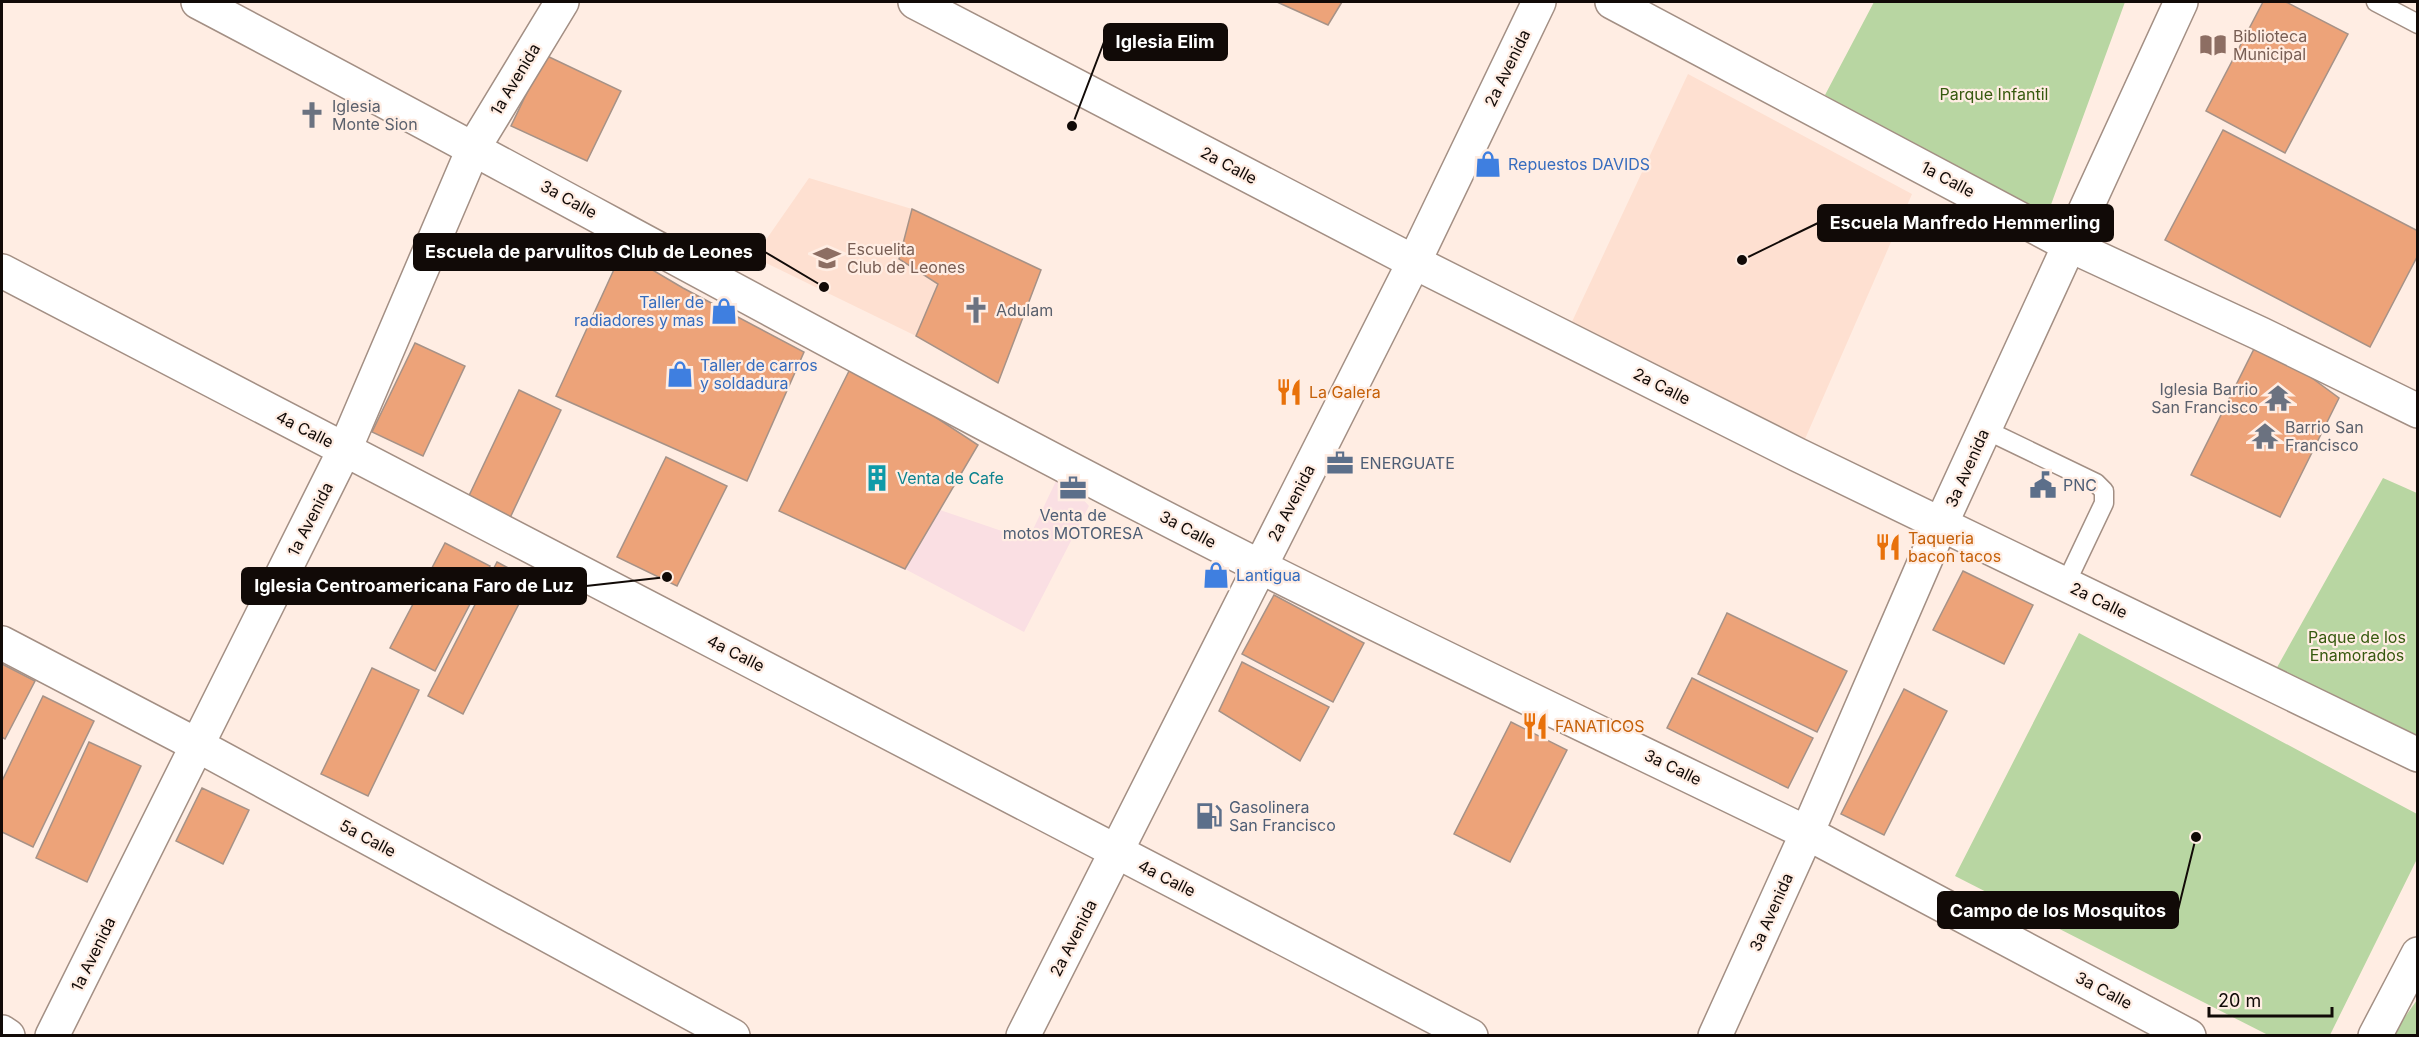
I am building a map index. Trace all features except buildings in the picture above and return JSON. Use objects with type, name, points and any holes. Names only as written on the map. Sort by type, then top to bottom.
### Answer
[{"type":"street","name":"3a Calle","points":[[198,2],[474,147],[854,353],[1259,566],[1807,833],[2189,1035]]},
{"type":"street","name":"1a Avenida","points":[[52,1035],[345,449],[474,147],[562,2]]},
{"type":"street","name":"2a Calle","points":[[915,2],[1414,262],[1788,450],[2418,755]]},
{"type":"street","name":"2a Avenida","points":[[1023,1035],[1414,262],[1539,2]]},
{"type":"street","name":"1a Calle","points":[[1612,2],[2069,244],[2418,411]]},
{"type":"street","name":"3a Avenida","points":[[1715,1035],[1807,833],[1941,524],[2181,2]]},
{"type":"street","name":"4a Calle","points":[[2,271],[1471,1035]]},
{"type":"street","name":"5a Calle","points":[[2,643],[733,1035]]},
{"type":"street","points":[[2375,1035],[2418,954]]},
{"type":"street","points":[[2,1032],[8,1035]]},
{"type":"lane","points":[[2376,2],[2418,24]]},
{"type":"lane","points":[[1984,429],[2096,483],[2104,491],[2104,503],[2066,584]]},
{"type":"shaded area","points":[[1688,74],[1912,194],[1798,455],[1570,326]]},
{"type":"shaded area","name":"Escuelita Club de Leones","points":[[809,178],[912,209],[899,259],[938,284],[916,336],[754,257]]},
{"type":"shaded area","points":[[1056,481],[1073,488],[1089,506],[1024,632],[905,569],[940,510],[1028,540]]},
{"type":"green space","name":"Parque Infantil","points":[[1874,2],[2125,2],[2041,232],[1825,95]]},
{"type":"green space","name":"Paque de los Enamorados","points":[[2383,478],[2417,493],[2417,742],[2275,671]]},
{"type":"green space","points":[[2079,633],[2417,814],[2417,859],[2330,1035],[2268,1035],[1955,876]]},
{"type":"green space","points":[[2417,1000],[2417,1035],[2392,1035]]},
{"type":"place","name":"Biblioteca Municipal","points":[[2213,45]]},
{"type":"place","name":"Iglesia Monte Sion","points":[[312,115]]},
{"type":"place","name":"Iglesia Elim","points":[[1072,126]]},
{"type":"place","name":"Repuestos DAVIDS","points":[[1488,164]]},
{"type":"place","name":"Escuelita Club de Leones","points":[[827,258]]},
{"type":"place","name":"Escuela Manfredo Hemmerling","points":[[1742,260]]},
{"type":"place","name":"Escuela de parvulitos Club de Leones","points":[[824,287]]},
{"type":"place","name":"Adulam","points":[[976,310]]},
{"type":"place","name":"Taller de radiadores y mas","points":[[724,311]]},
{"type":"place","name":"Taller de carros y soldadura","points":[[680,374]]},
{"type":"place","name":"La Galera","points":[[1289,392]]},
{"type":"place","name":"Iglesia Barrio San Francisco","points":[[2278,398]]},
{"type":"place","name":"Barrio San Francisco","points":[[2265,436]]},
{"type":"place","name":"ENERGUATE","points":[[1340,463]]},
{"type":"place","name":"Venta de Cafe","points":[[877,478]]},
{"type":"place","name":"PNC","points":[[2043,485]]},
{"type":"place","name":"Venta de motos MOTORESA","points":[[1073,488]]},
{"type":"place","name":"Taqueria bacon tacos","points":[[1888,547]]},
{"type":"place","name":"Lantigua","points":[[1216,575]]},
{"type":"place","name":"Iglesia Centroamericana Faro de Luz","points":[[667,577]]},
{"type":"place","name":"FANATICOS","points":[[1535,726]]},
{"type":"place","name":"Gasolinera San Francisco","points":[[1209,816]]},
{"type":"place","name":"Campo de los Mosquitos","points":[[2196,837]]}]
